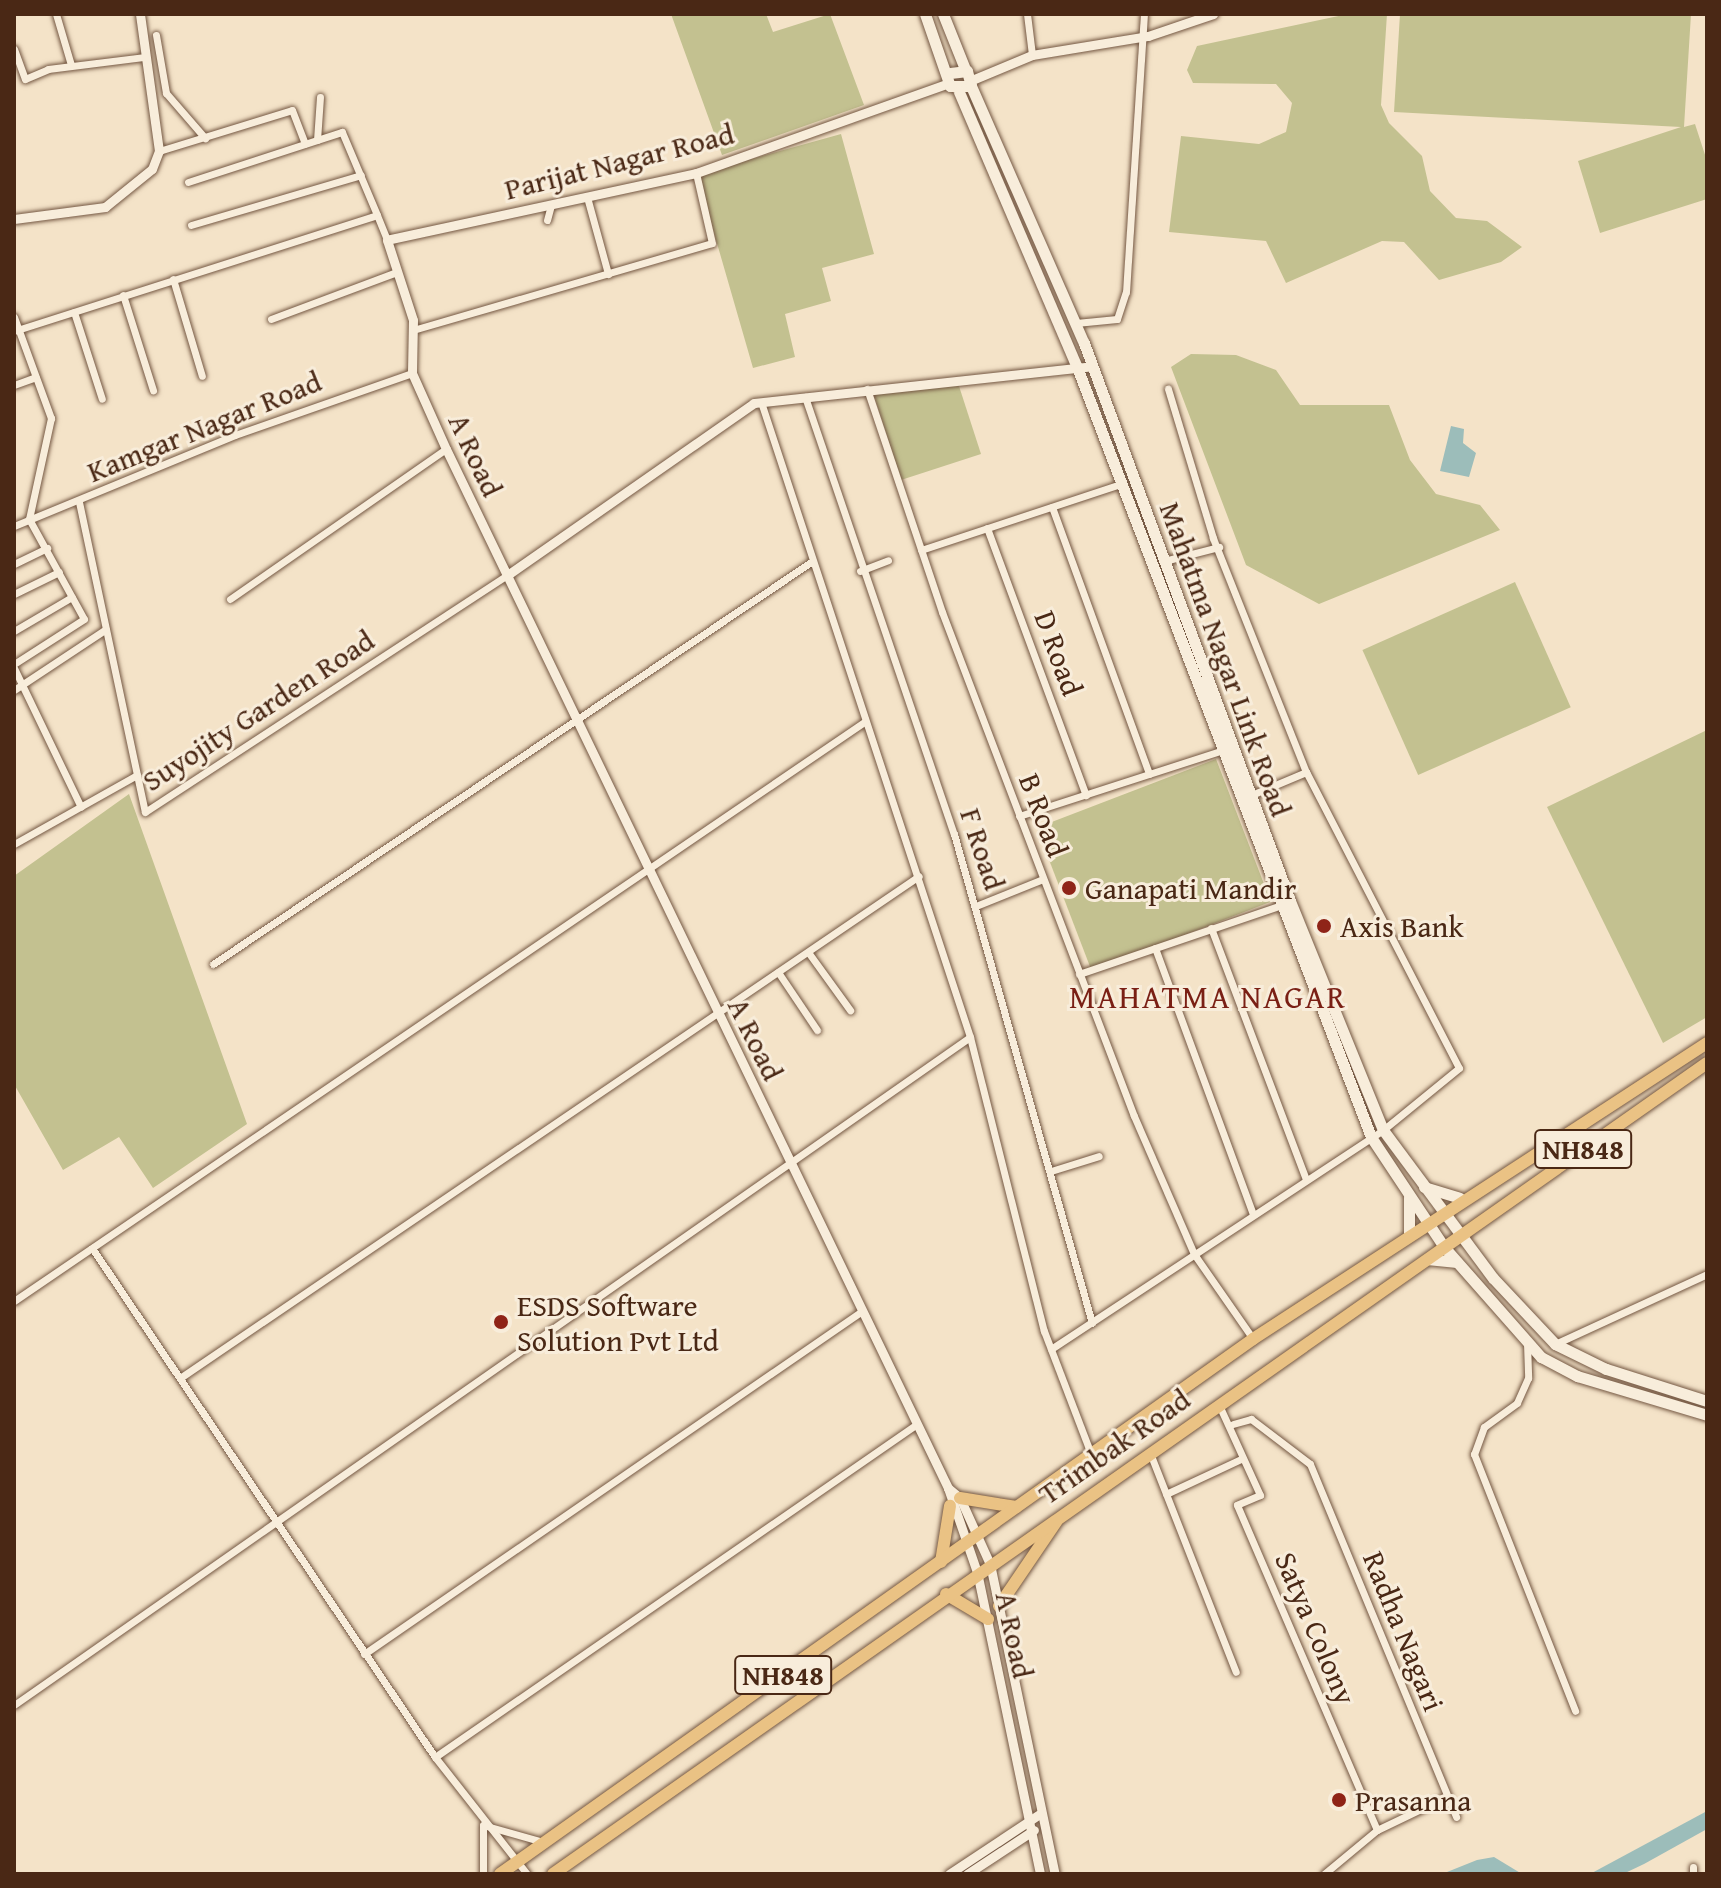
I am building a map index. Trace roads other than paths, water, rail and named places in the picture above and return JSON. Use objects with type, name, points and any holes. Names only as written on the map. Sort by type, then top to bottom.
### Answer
[{"type":"highway","name":"Trimbak Road","points":[[1016,1507],[1459,1198],[1707,1043]]},
{"type":"highway","name":"Trimbak Road","points":[[558,1872],[1065,1510],[1707,1063]]},
{"type":"highway","points":[[941,1562],[955,1502],[1016,1507]]},
{"type":"highway","name":"NH848","points":[[549,1842],[1016,1507]]},
{"type":"highway","points":[[999,1606],[1065,1510]]},
{"type":"highway","points":[[946,1594],[988,1619]]},
{"type":"highway","points":[[500,1874],[549,1842]]},
{"type":"main road","points":[[925,14],[949,78],[967,86]]},
{"type":"main road","points":[[943,14],[965,69],[967,86]]},
{"type":"main road","points":[[949,78],[965,69]]},
{"type":"main road","name":"Mahatma Nagar Link Road","points":[[967,86],[1076,323],[1164,561],[1227,748],[1240,800],[1371,1137],[1444,1247],[1527,1343],[1577,1376],[1707,1415]]},
{"type":"main road","name":"Mahatma Nagar Link Road","points":[[967,86],[1077,367],[1118,485],[1227,748],[1253,795],[1383,1130],[1459,1236],[1555,1344]]},
{"type":"main road","points":[[1424,1187],[1459,1198]]},
{"type":"main road","points":[[1408,1192],[1409,1232]]},
{"type":"main road","points":[[1473,1252],[1476,1223]]},
{"type":"main road","points":[[1427,1259],[1457,1262]]},
{"type":"main road","points":[[1555,1344],[1606,1369],[1707,1401]]},
{"type":"street","points":[[56,14],[71,65]]},
{"type":"street","points":[[14,219],[105,207],[144,178],[159,151],[140,14]]},
{"type":"street","points":[[1027,14],[1032,55]]},
{"type":"street","points":[[1076,323],[1117,319],[1126,292],[1148,36],[1144,14]]},
{"type":"street","points":[[967,86],[1032,55],[1148,36],[1213,14]]},
{"type":"street","points":[[156,35],[166,93],[205,138]]},
{"type":"street","points":[[14,49],[25,79],[71,65],[145,57]]},
{"type":"street","name":"Parijat Nagar Road","points":[[387,240],[696,173],[949,78]]},
{"type":"street","points":[[317,140],[320,97]]},
{"type":"street","points":[[159,151],[292,110],[305,144]]},
{"type":"street","points":[[188,182],[342,132],[387,240]]},
{"type":"street","points":[[413,330],[712,243],[696,173]]},
{"type":"street","points":[[191,225],[361,175]]},
{"type":"street","points":[[587,197],[608,274]]},
{"type":"street","points":[[547,220],[551,205]]},
{"type":"street","points":[[16,330],[377,215]]},
{"type":"street","name":"A Road","points":[[387,240],[394,273],[413,330],[412,373],[446,449],[955,1502],[988,1619],[1040,1874]]},
{"type":"street","points":[[271,319],[394,273]]},
{"type":"street","points":[[173,279],[202,376]]},
{"type":"street","points":[[123,295],[153,390]]},
{"type":"street","points":[[74,312],[102,399]]},
{"type":"street","points":[[14,317],[16,330],[51,418],[29,519],[84,619],[14,666],[81,807]]},
{"type":"street","points":[[506,576],[761,402],[866,387],[1092,366]]},
{"type":"street","name":"Kamgar Nagar Road","points":[[14,526],[79,502],[235,435],[412,373]]},
{"type":"street","points":[[14,385],[36,377]]},
{"type":"street","name":"B Road","points":[[866,387],[921,550],[1079,974],[1194,1254],[1253,1339]]},
{"type":"street","points":[[1051,1349],[1383,1130],[1459,1068],[1306,772],[1219,547],[1168,389]]},
{"type":"street","name":"F Road","points":[[805,397],[860,571],[976,906],[1092,1323]]},
{"type":"street","points":[[761,402],[811,562],[919,876],[970,1037],[1051,1349],[1091,1454]]},
{"type":"street","points":[[230,599],[446,449]]},
{"type":"street","points":[[921,550],[1118,485]]},
{"type":"street","points":[[79,502],[137,775]]},
{"type":"street","points":[[1052,507],[1149,774]]},
{"type":"street","name":"D Road","points":[[987,528],[1086,795]]},
{"type":"street","points":[[1164,561],[1219,547]]},
{"type":"street","points":[[14,564],[47,548]]},
{"type":"street","points":[[860,571],[888,560]]},
{"type":"street","points":[[213,964],[811,562]]},
{"type":"street","points":[[14,594],[59,572]]},
{"type":"street","name":"Suyojity Garden Road","points":[[14,844],[137,775],[145,812],[506,576]]},
{"type":"street","points":[[14,631],[72,597]]},
{"type":"street","points":[[14,690],[106,629]]},
{"type":"street","points":[[14,1301],[646,867],[864,722]]},
{"type":"street","points":[[1019,816],[1227,748]]},
{"type":"street","points":[[1240,800],[1306,772]]},
{"type":"street","points":[[180,1378],[919,876]]},
{"type":"street","points":[[976,906],[1043,879]]},
{"type":"street","points":[[1079,974],[1279,906]]},
{"type":"street","points":[[1211,928],[1306,1179]]},
{"type":"street","points":[[1155,948],[1253,1215]]},
{"type":"street","points":[[808,952],[850,1010]]},
{"type":"street","points":[[778,972],[817,1030]]},
{"type":"street","points":[[14,1705],[274,1516],[790,1164],[970,1037]]},
{"type":"street","points":[[1051,1171],[1099,1156]]},
{"type":"street","points":[[92,1248],[435,1757],[483,1825],[527,1874]]},
{"type":"street","points":[[1555,1344],[1707,1274]]},
{"type":"street","points":[[364,1654],[862,1311]]},
{"type":"street","points":[[1527,1343],[1528,1378],[1517,1403],[1484,1427],[1474,1454],[1575,1711]]},
{"type":"street","points":[[1166,1494],[1241,1459],[1228,1434],[1233,1424],[1219,1405]]},
{"type":"street","name":"Radha Nagari","points":[[1233,1424],[1251,1419],[1310,1464],[1456,1817]]},
{"type":"street","points":[[435,1757],[917,1424]]},
{"type":"street","points":[[1150,1453],[1236,1672]]},
{"type":"street","name":"Satya Colony","points":[[1241,1459],[1260,1495],[1237,1505],[1377,1830]]},
{"type":"street","points":[[955,1502],[979,1534],[990,1564],[1055,1874]]},
{"type":"street","points":[[1324,1874],[1377,1830],[1446,1797]]},
{"type":"street","points":[[949,1874],[1041,1813]]},
{"type":"street","points":[[967,1874],[1044,1824]]},
{"type":"street","points":[[483,1825],[549,1842]]},
{"type":"street","points":[[483,1825],[483,1874]]},
{"type":"water","points":[[1451,426],[1464,429],[1463,443],[1476,453],[1469,477],[1440,471]]},
{"type":"water","points":[[1707,1811],[1707,1829],[1644,1864],[1623,1874],[1590,1874]]},
{"type":"water","points":[[1494,1857],[1522,1874],[1442,1874],[1477,1860]]},
{"type":"place","name":"Ganapati Mandir","points":[[1069,888]]},
{"type":"place","name":"Axis Bank","points":[[1324,926]]},
{"type":"place","name":"ESDS Software Solution Pvt Ltd","points":[[501,1322]]},
{"type":"place","name":"Prasanna","points":[[1339,1800]]},
{"type":"district","name":"MAHATMA NAGAR","points":[[1208,997]]}]
